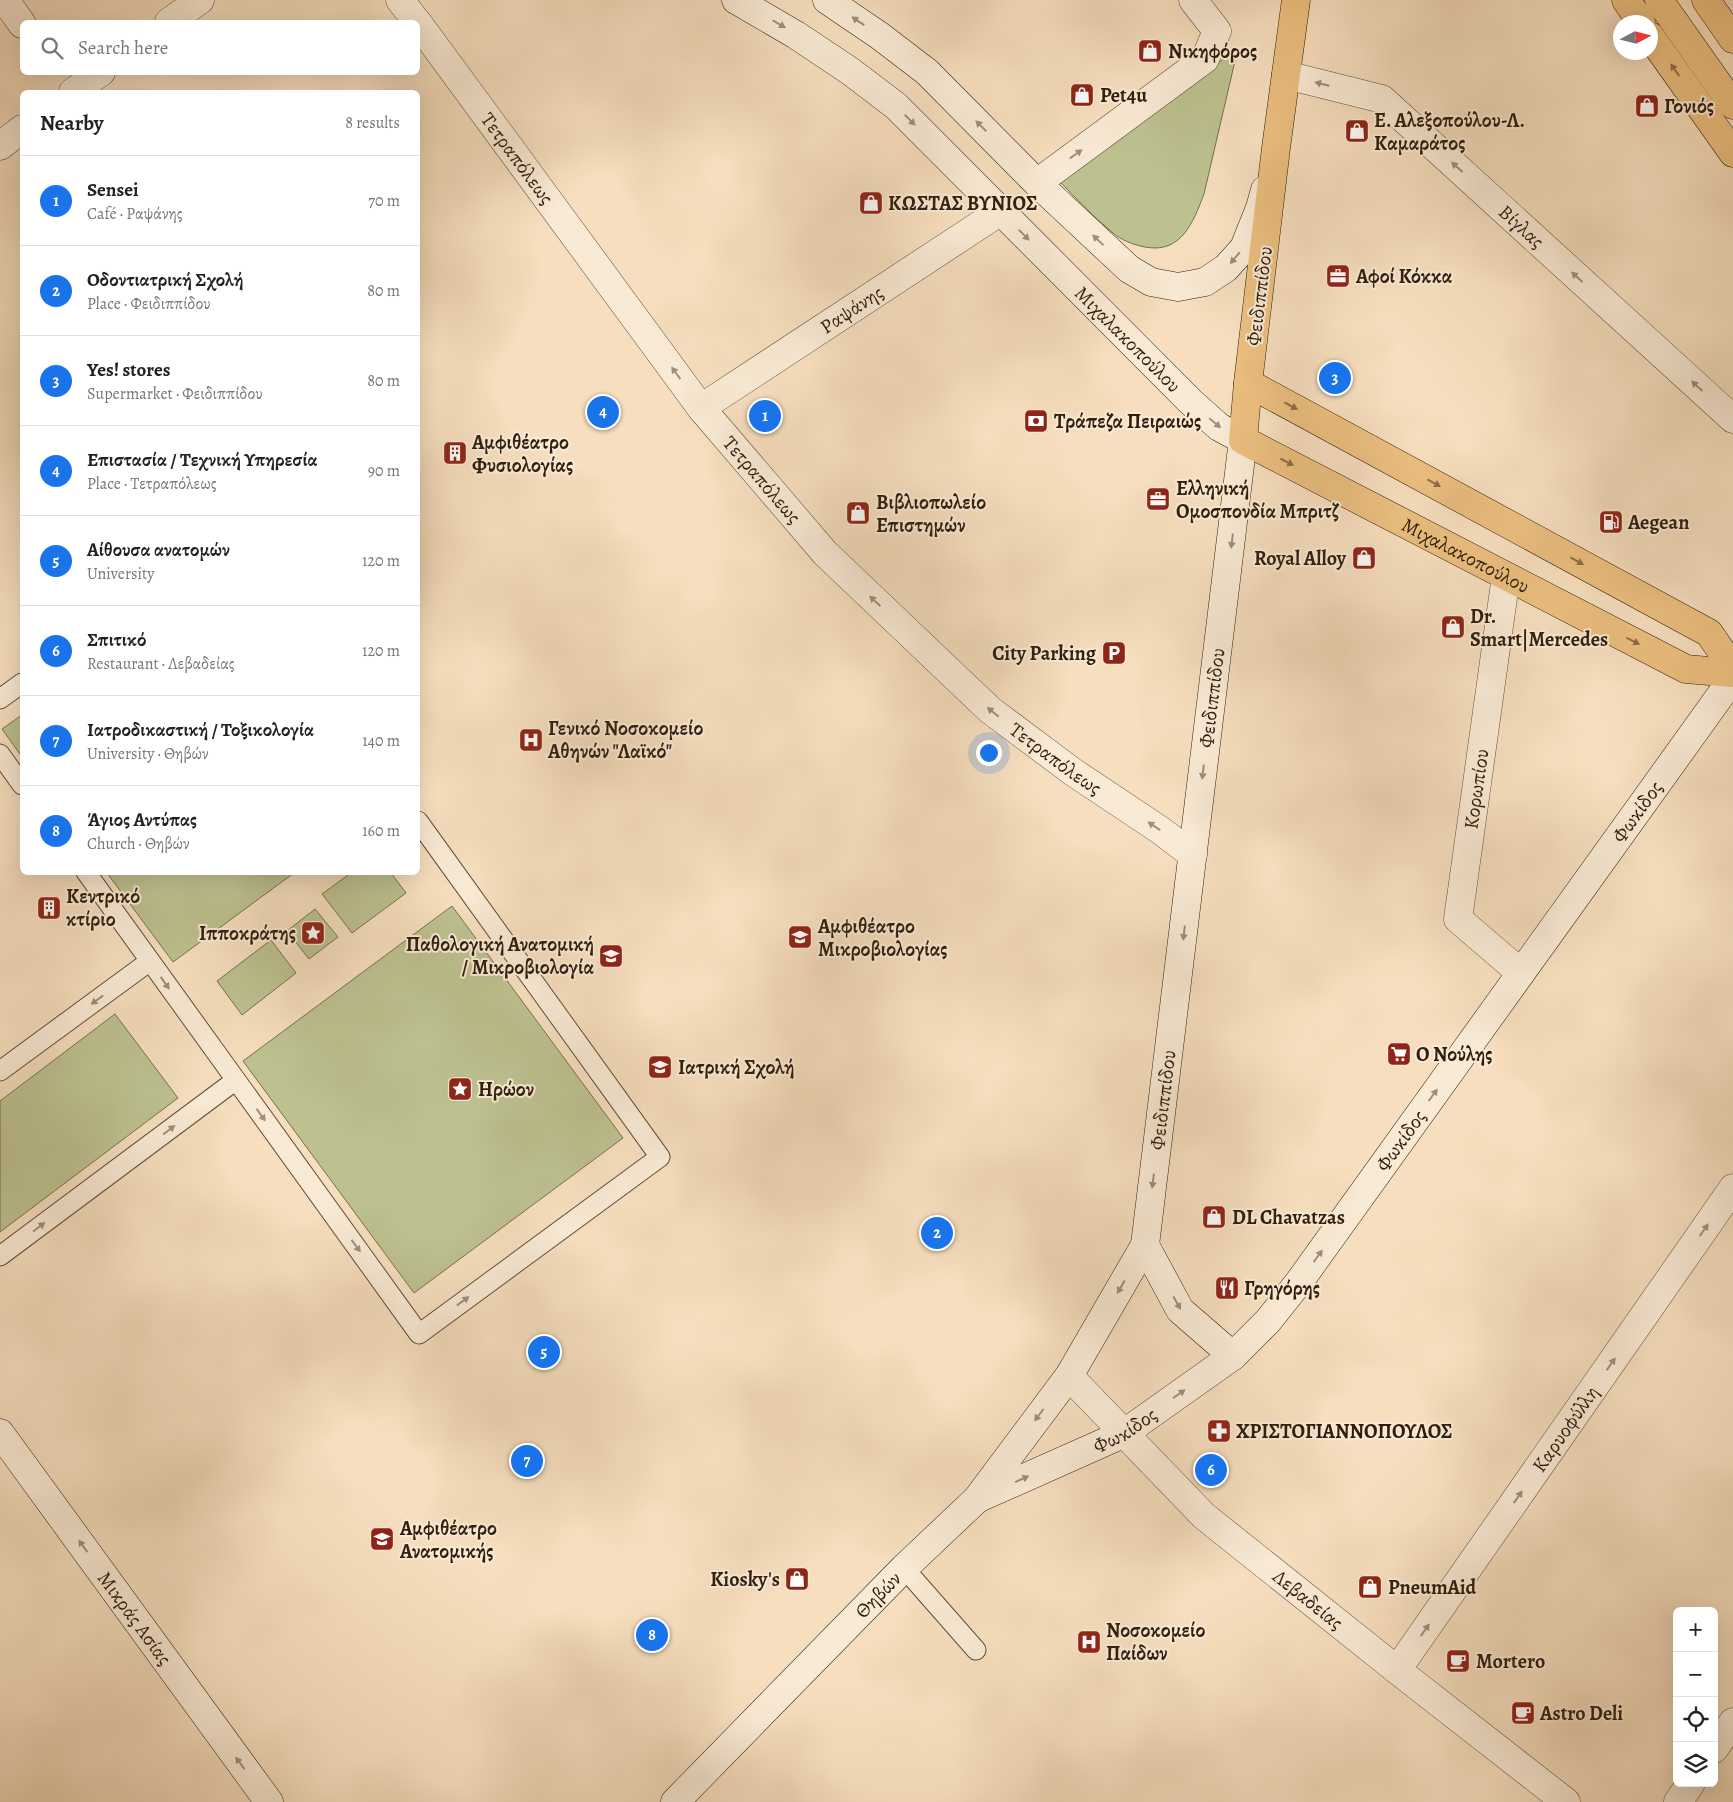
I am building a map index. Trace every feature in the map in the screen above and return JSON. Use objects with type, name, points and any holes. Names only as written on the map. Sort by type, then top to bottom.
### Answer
[{"type":"main road","name":"Φειδιππίδου","points":[[1243,440],[1248,382],[1276,148],[1296,0]]},
{"type":"main road","points":[[1626,0],[1636,15]]},
{"type":"main road","points":[[1659,0],[1733,105]]},
{"type":"main road","points":[[1706,0],[1733,39]]},
{"type":"main road","points":[[1658,47],[1733,153]]},
{"type":"main road","points":[[1248,382],[1709,633],[1733,668]]},
{"type":"main road","name":"Μιχαλακοπούλου","points":[[1243,440],[1686,669],[1733,673]]},
{"type":"street","points":[[5,0],[20,21]]},
{"type":"street","points":[[172,20],[200,0]]},
{"type":"street","name":"Τετραπόλεως","points":[[400,0],[415,20]]},
{"type":"street","name":"Μιχαλακοπούλου","points":[[736,0],[796,34],[850,71],[896,106],[1191,402],[1219,427],[1243,440]]},
{"type":"street","points":[[827,0],[880,36],[927,72],[1037,183],[1129,269],[1151,282],[1178,287],[1205,282],[1226,268],[1244,248],[1260,208],[1276,148]]},
{"type":"street","points":[[1037,183],[1205,59],[1216,31],[1193,0]]},
{"type":"street","name":"Τετραπόλεως","points":[[420,27],[701,408],[825,553],[990,710],[1073,772],[1160,830],[1193,855]]},
{"type":"street","points":[[71,87],[95,75]]},
{"type":"street","name":"Βίγλας","points":[[1286,75],[1382,99],[1733,419]]},
{"type":"street","points":[[0,146],[20,131]]},
{"type":"street","name":"Ραψάνης","points":[[701,408],[1001,211]]},
{"type":"street","name":"Φειδιππίδου","points":[[1069,1376],[1145,1245],[1243,440]]},
{"type":"street","name":"Κορωπίου","points":[[1506,576],[1458,919],[1521,973]]},
{"type":"street","name":"Φωκίδος","points":[[977,1499],[1123,1434],[1233,1356],[1268,1321],[1299,1282],[1733,678]]},
{"type":"street","name":"Καρυοφύλλη","points":[[1397,1670],[1733,1188]]},
{"type":"street","points":[[1145,1245],[1180,1310],[1233,1356]]},
{"type":"street","name":"Λεβαδείας","points":[[1069,1376],[1204,1516],[1566,1802]]},
{"type":"street","name":"Θηβών","points":[[674,1802],[904,1568],[977,1499],[1069,1376]]},
{"type":"street","name":"Μικράς Ασίας","points":[[0,1433],[269,1802]]},
{"type":"street","points":[[1718,1743],[1733,1722]]},
{"type":"street","points":[[1678,1802],[1688,1787]]},
{"type":"lane","points":[[0,699],[20,684]]},
{"type":"lane","points":[[0,754],[20,782]]},
{"type":"lane","points":[[88,875],[419,1334],[660,1157],[420,824]]},
{"type":"lane","points":[[0,1071],[150,961]]},
{"type":"lane","points":[[0,1256],[236,1080]]},
{"type":"lane","points":[[904,1568],[976,1650]]},
{"type":"green space","points":[[1238,48],[1204,194],[1190,225],[1177,241],[1168,246],[1157,248],[1145,247],[1120,238],[1099,221],[1060,182]]},
{"type":"green space","points":[[20,716],[20,754],[2,729]]},
{"type":"green space","points":[[108,875],[291,875],[173,962]]},
{"type":"green space","points":[[348,875],[392,875],[406,893],[352,933],[322,894]]},
{"type":"green space","points":[[452,906],[623,1138],[414,1293],[243,1061]]},
{"type":"green space","points":[[315,909],[338,937],[309,959],[287,931]]},
{"type":"green space","points":[[271,940],[296,973],[242,1015],[217,981]]},
{"type":"green space","points":[[115,1014],[178,1098],[0,1232],[0,1101]]},
{"type":"place","name":"Νικηφόρος","points":[[1150,51]]},
{"type":"place","name":"Pet4u","points":[[1082,95]]},
{"type":"place","name":"Γονιός","points":[[1647,106]]},
{"type":"place","name":"Ε. Αλεξοπούλου-Λ. Καμαράτος","points":[[1357,131]]},
{"type":"place","name":"ΚΩΣΤΑΣ ΒΥΝΙΟΣ","points":[[871,203]]},
{"type":"place","name":"Αφοί Κόκκα","points":[[1338,276]]},
{"type":"place","name":"Yes! stores","points":[[1335,378]]},
{"type":"place","name":"Επιστασία / Τεχνική Υπηρεσία","points":[[603,412]]},
{"type":"place","name":"Sensei","points":[[765,416]]},
{"type":"place","name":"Τράπεζα Πειραιώς","points":[[1036,421]]},
{"type":"place","name":"Αμφιθέατρο Φυσιολογίας","points":[[455,453]]},
{"type":"place","name":"Ελληνική Ομοσπονδία Μπριτζ","points":[[1158,499]]},
{"type":"place","name":"Βιβλιοπωλείο Επιστημών","points":[[858,513]]},
{"type":"place","name":"Aegean","points":[[1611,522]]},
{"type":"place","name":"Royal Alloy","points":[[1364,558]]},
{"type":"place","name":"Dr. Smart|Mercedes","points":[[1453,627]]},
{"type":"place","name":"City Parking","points":[[1114,653]]},
{"type":"place","name":"Γενικό Νοσοκομείο Αθηνών \"Λαϊκό\"","points":[[531,740]]},
{"type":"place","name":"Κεντρικό κτίριο","points":[[49,908]]},
{"type":"place","name":"Ιπποκράτης","points":[[313,933]]},
{"type":"place","name":"Αμφιθέατρο Μικροβιολογίας","points":[[800,937]]},
{"type":"place","name":"Παθολογική Ανατομική / Μικροβιολογία","points":[[611,956]]},
{"type":"place","name":"Ο Νούλης","points":[[1399,1054]]},
{"type":"place","name":"Ιατρική Σχολή","points":[[660,1067]]},
{"type":"place","name":"Ηρώον","points":[[460,1089]]},
{"type":"place","name":"DL Chavatzas","points":[[1214,1217]]},
{"type":"place","name":"Οδοντιατρική Σχολή","points":[[937,1233]]},
{"type":"place","name":"Γρηγόρης","points":[[1227,1288]]},
{"type":"place","name":"Αίθουσα ανατομών","points":[[544,1352]]},
{"type":"place","name":"ΧΡΙΣΤΟΓΙΑΝΝΟΠΟΥΛΟΣ","points":[[1219,1431]]},
{"type":"place","name":"Ιατροδικαστική / Τοξικολογία","points":[[527,1461]]},
{"type":"place","name":"Σπιτικό","points":[[1211,1470]]},
{"type":"place","name":"Αμφιθέατρο Ανατομικής","points":[[382,1539]]},
{"type":"place","name":"Kiosky's","points":[[797,1579]]},
{"type":"place","name":"PneumAid","points":[[1370,1587]]},
{"type":"place","name":"Άγιος Αντύπας","points":[[652,1635]]},
{"type":"place","name":"Νοσοκομείο Παίδων","points":[[1089,1642]]},
{"type":"place","name":"Mortero","points":[[1458,1661]]},
{"type":"place","name":"Astro Deli","points":[[1523,1713]]}]
